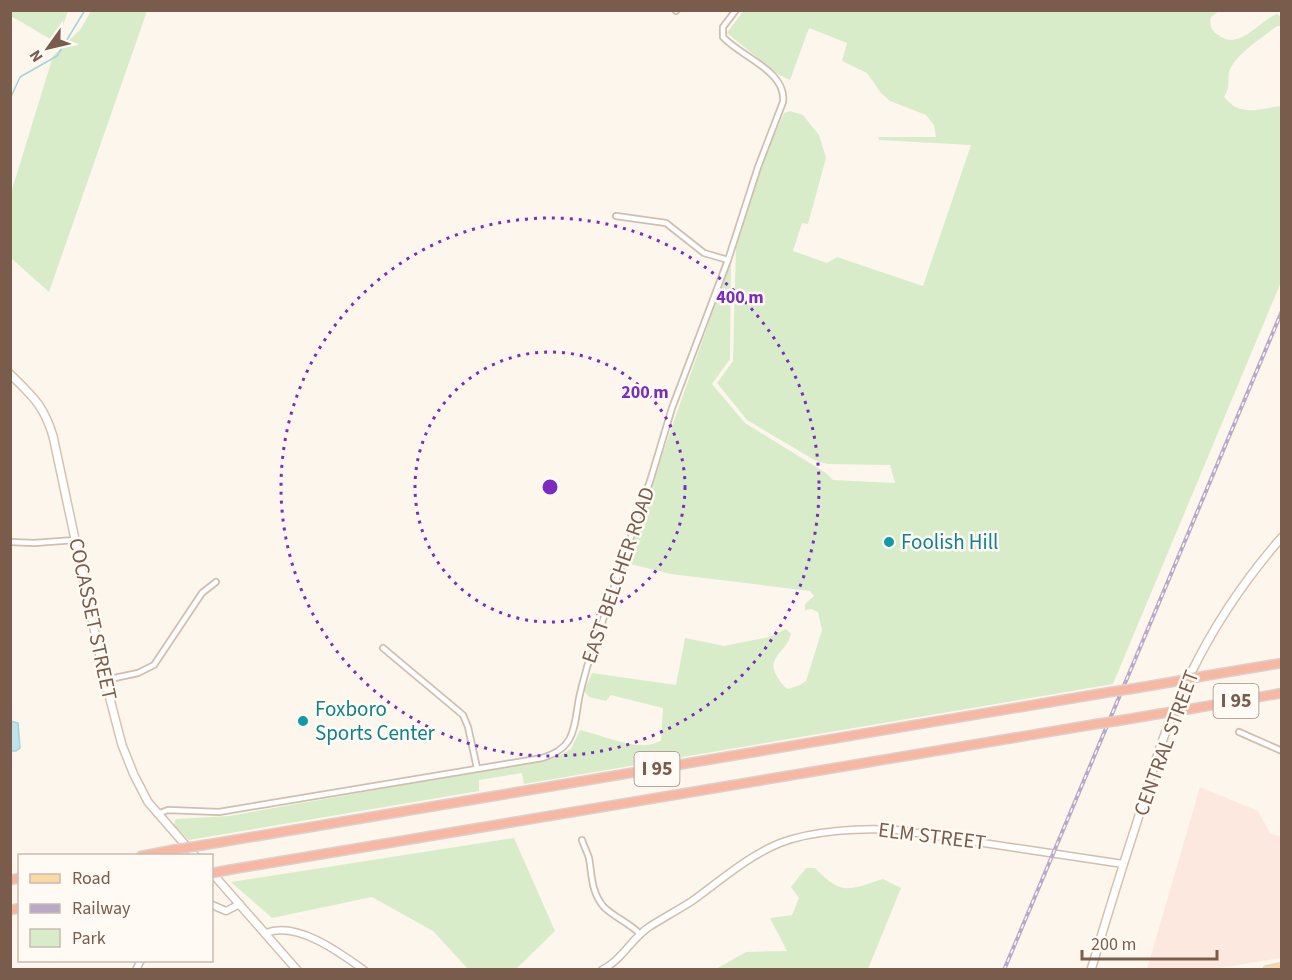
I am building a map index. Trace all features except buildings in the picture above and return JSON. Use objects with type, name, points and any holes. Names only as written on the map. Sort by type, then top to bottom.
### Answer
[{"type":"highway","name":"I 95","points":[[147,854],[1281,663]]},
{"type":"highway","name":"I 95","points":[[213,873],[1281,693]]},
{"type":"main road","name":"COCASSET STREET","points":[[10,374],[37,400],[46,415],[53,436],[105,680],[125,753],[141,789],[157,814],[194,854]]},
{"type":"main road","name":"CENTRAL STREET","points":[[1091,969],[1161,744],[1192,670],[1232,603],[1281,537]]},
{"type":"main road","points":[[213,874],[297,969]]},
{"type":"main road","points":[[1267,969],[1281,967]]},
{"type":"street","name":"EAST BELCHER ROAD","points":[[157,814],[166,810],[219,812],[551,755],[564,746],[572,735],[582,685],[603,616],[651,478],[672,408],[728,260],[784,95],[777,78],[722,35],[723,27],[736,10]]},
{"type":"street","points":[[616,216],[666,224],[705,253],[728,260]]},
{"type":"street","points":[[10,542],[75,540]]},
{"type":"street","points":[[105,680],[138,673],[154,664],[202,593],[216,582]]},
{"type":"street","points":[[383,648],[463,715],[477,768]]},
{"type":"street","points":[[1239,732],[1281,751]]},
{"type":"street","name":"ELM STREET","points":[[602,969],[624,954],[640,934],[756,856],[780,843],[815,835],[866,828],[897,830],[1124,864]]},
{"type":"street","points":[[582,840],[588,857],[590,880],[599,900],[604,907],[630,923],[640,934]]},
{"type":"street","points":[[213,905],[226,911],[240,904]]},
{"type":"street","points":[[266,933],[282,929],[321,942],[364,969]]},
{"type":"shaded area","points":[[1200,787],[1258,811],[1270,833],[1281,837],[1281,958],[1213,969],[1147,969]]},
{"type":"green space","points":[[11,10],[68,11],[57,43],[11,16]]},
{"type":"green space","points":[[91,11],[147,11],[49,292],[11,258],[11,193],[53,56],[80,30]]},
{"type":"green space","points":[[743,11],[1219,11],[1211,17],[1210,24],[1215,32],[1225,39],[1233,40],[1248,34],[1277,14],[1281,17],[1281,26],[1277,26],[1244,51],[1234,63],[1230,69],[1228,89],[1224,97],[1230,103],[1243,109],[1258,110],[1281,106],[1281,282],[1113,684],[524,784],[522,773],[479,780],[479,791],[189,840],[174,825],[176,819],[229,816],[555,758],[571,749],[580,730],[631,744],[649,745],[661,741],[663,708],[611,695],[606,701],[589,697],[584,691],[592,673],[676,685],[685,638],[724,646],[769,637],[786,629],[791,634],[775,660],[774,671],[781,683],[788,689],[806,681],[822,630],[818,612],[811,609],[805,610],[805,604],[814,596],[810,591],[671,574],[626,563],[731,260],[730,359],[712,384],[745,423],[826,473],[833,480],[895,483],[890,465],[828,464],[816,461],[747,420],[717,383],[733,361],[736,245],[762,164],[784,113],[790,111],[803,115],[819,135],[826,158],[808,224],[802,223],[793,251],[827,263],[837,257],[923,286],[971,145],[879,140],[878,137],[936,137],[934,125],[926,115],[890,101],[881,93],[867,73],[842,61],[847,43],[809,28],[790,80],[779,75],[727,33]]},
{"type":"green space","points":[[514,838],[555,931],[516,969],[468,969],[433,931],[372,897],[272,918],[231,882]]},
{"type":"green space","points":[[806,868],[815,868],[839,887],[853,888],[883,879],[901,888],[868,969],[716,969],[746,952],[787,951],[770,918],[792,915],[799,898],[791,887]]},
{"type":"water","points":[[11,721],[18,723],[20,748],[16,751],[11,751]]},
{"type":"waterway","points":[[10,99],[20,77],[57,56],[85,10]]},
{"type":"railway","points":[[1004,970],[1282,311]]},
{"type":"place","name":"Foolish Hill","points":[[889,542]]},
{"type":"place","name":"Foxboro Sports Center","points":[[303,721]]}]
